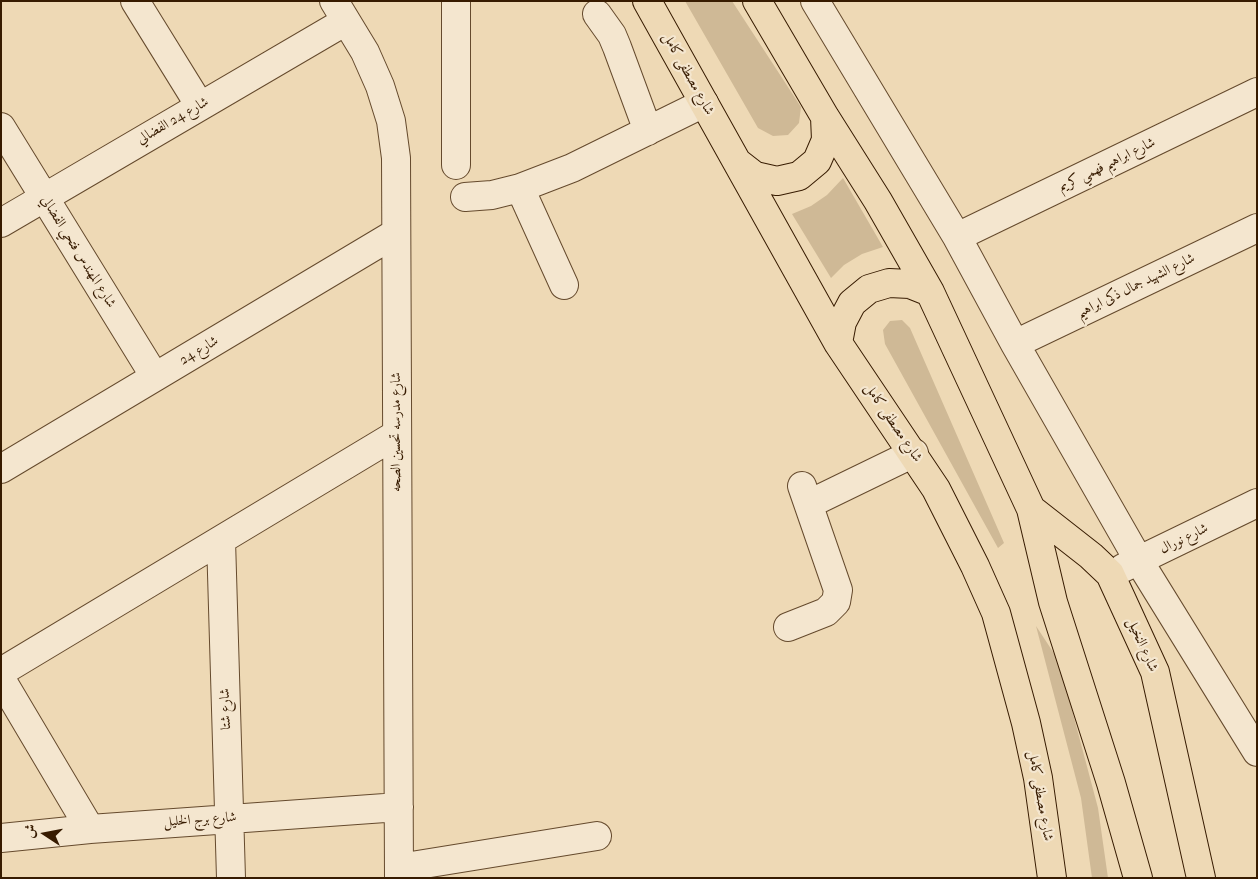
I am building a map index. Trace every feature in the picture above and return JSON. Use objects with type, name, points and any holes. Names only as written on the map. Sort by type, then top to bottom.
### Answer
[{"type":"main road","name":"شارع مصطفى كامل","points":[[647,1],[838,343],[936,489],[975,566],[996,613],[1030,741],[1041,796],[1052,878]]},
{"type":"main road","points":[[757,1],[825,117],[878,201],[930,292],[1031,509],[1053,602],[1111,783],[1138,878]]},
{"type":"main road","points":[[737,162],[755,176],[770,180],[777,181],[799,176],[817,161],[826,140],[825,117]]},
{"type":"main road","points":[[838,343],[842,322],[852,303],[869,289],[889,283],[910,284],[930,292]]},
{"type":"main road","name":"شارع النخيل","points":[[1031,509],[1091,556],[1110,574],[1155,672],[1201,878]]},
{"type":"street","points":[[135,1],[200,106]]},
{"type":"street","points":[[456,1],[456,165]]},
{"type":"street","points":[[815,1],[957,237],[1015,344],[1139,561],[1257,752]]},
{"type":"street","name":"شارع 24 الفضالي","points":[[1,223],[200,106],[340,11]]},
{"type":"street","name":"شارع مدرسه تحسين الصحه","points":[[340,11],[366,52],[380,86],[391,121],[396,158],[399,873]]},
{"type":"street","points":[[597,14],[615,41],[648,131]]},
{"type":"street","name":"شارع ابراهيم فهمي كريم","points":[[957,237],[1257,92]]},
{"type":"street","points":[[465,197],[520,188],[572,168],[704,103]]},
{"type":"street","name":"شارع المهندس فتحي الفضالي","points":[[1,127],[155,377]]},
{"type":"street","points":[[520,188],[564,284]]},
{"type":"street","name":"شارع الشهيد جمال ذكى ابراهيم","points":[[1015,344],[1257,228]]},
{"type":"street","name":"شارع 24","points":[[1,469],[396,233]]},
{"type":"street","points":[[1,672],[397,434]]},
{"type":"street","points":[[788,627],[826,612],[836,602],[838,590],[805,495],[914,454]]},
{"type":"street","name":"شارع نورال","points":[[1110,574],[1257,503]]},
{"type":"street","name":"شارع شتا","points":[[221,540],[231,878]]},
{"type":"street","points":[[1,679],[90,829]]},
{"type":"street","name":"شارع برج الخليل","points":[[1,838],[90,829],[399,806]]},
{"type":"street","points":[[399,873],[597,836]]},
{"type":"shaded area","points":[[685,1],[732,1],[801,107],[799,123],[788,135],[773,136],[758,128]]},
{"type":"shaded area","points":[[843,178],[883,247],[862,254],[844,265],[831,278],[792,214],[811,206],[827,195]]},
{"type":"shaded area","points":[[902,320],[910,328],[1004,543],[998,548],[885,344],[883,330],[890,321]]},
{"type":"shaded area","points":[[1036,626],[1059,661],[1098,808],[1108,878],[1092,878],[1081,798]]}]
